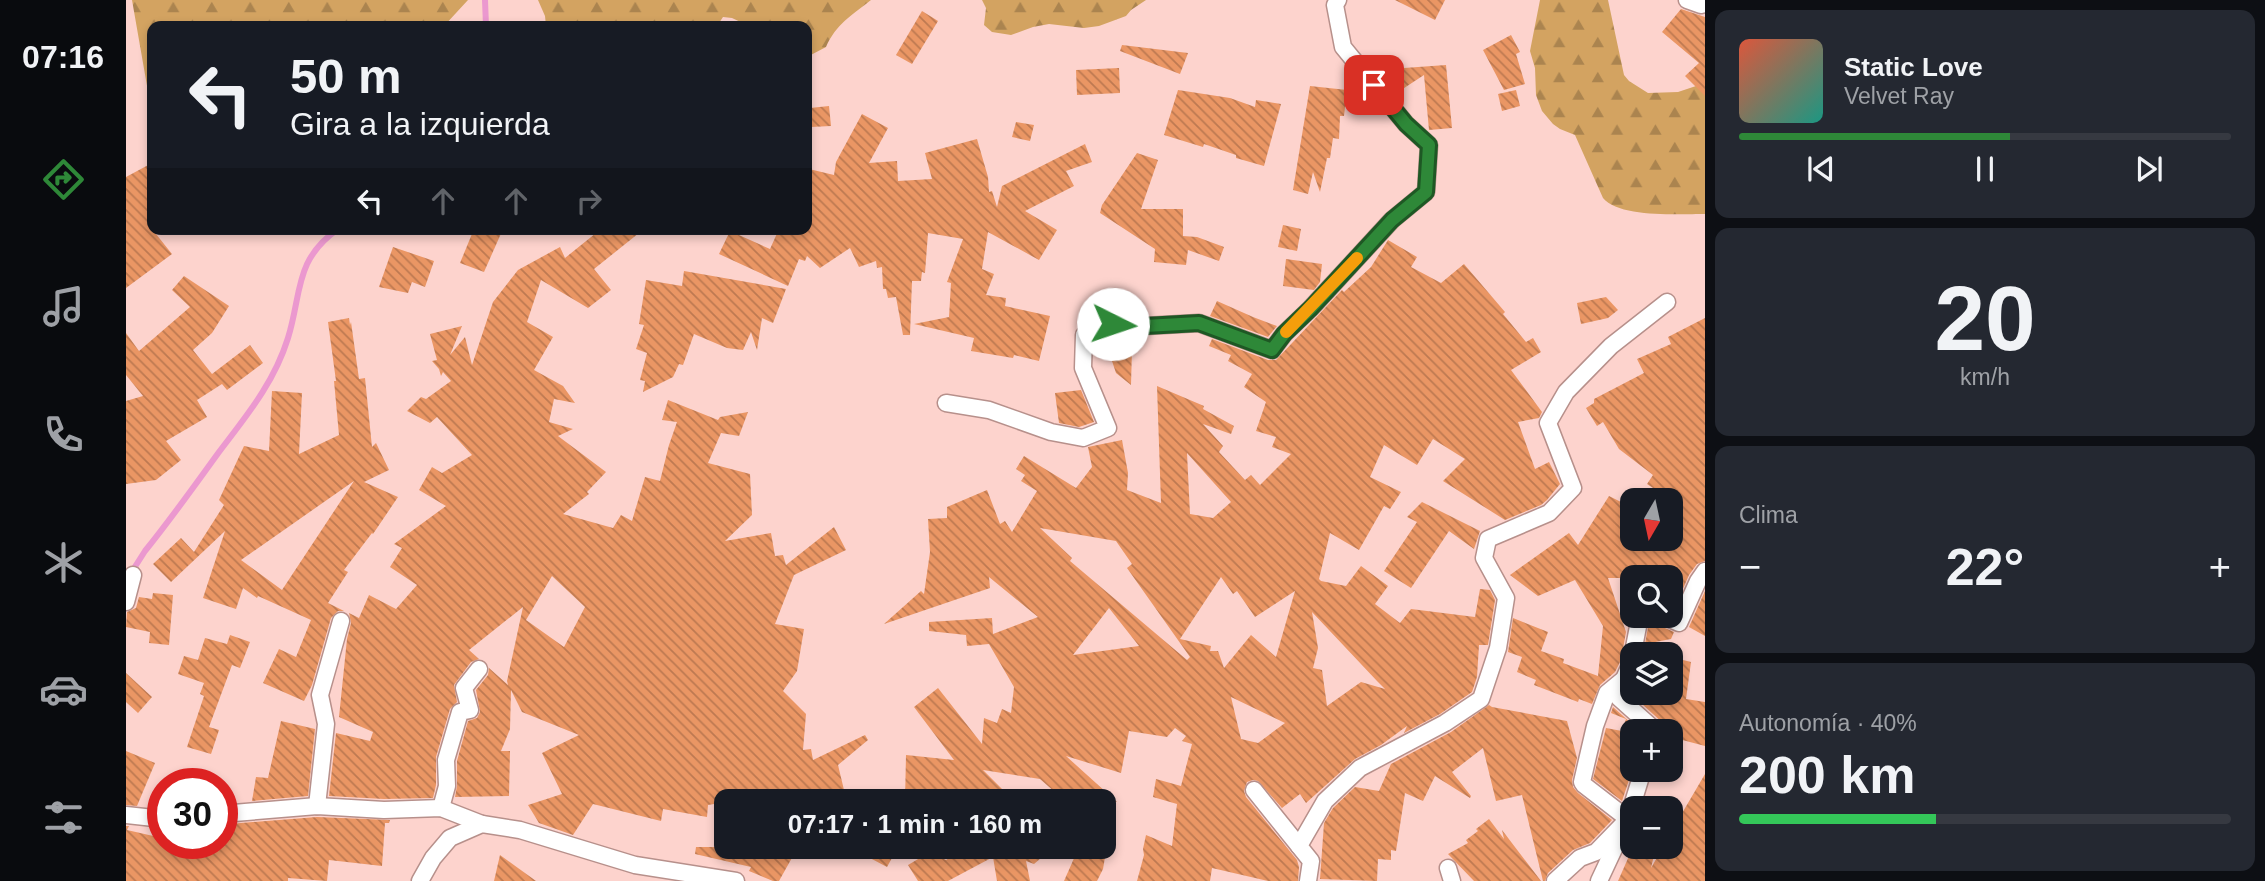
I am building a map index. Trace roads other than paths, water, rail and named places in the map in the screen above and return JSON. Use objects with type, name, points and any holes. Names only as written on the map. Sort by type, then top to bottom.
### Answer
[{"type":"street","points":[[946,403],[989,410],[1051,432],[1083,438],[1108,428],[1083,368],[1084,335],[1099,320],[1127,327],[1199,323],[1272,350],[1392,220],[1426,192],[1429,145],[1406,124],[1343,47],[1335,5],[1338,0]]},
{"type":"street","points":[[1687,0],[1705,4]]},
{"type":"street","points":[[1298,846],[1325,801],[1360,768],[1445,723],[1481,699],[1498,648],[1506,598],[1484,558],[1488,539],[1549,513],[1573,488],[1548,423],[1566,392],[1611,346],[1667,302]]},
{"type":"street","points":[[1683,614],[1705,571]]},
{"type":"street","points":[[126,603],[133,575]]},
{"type":"street","points":[[317,806],[326,724],[320,695],[341,621]]},
{"type":"street","points":[[441,808],[447,786],[446,760],[460,712],[470,710],[464,688],[479,668]]},
{"type":"street","points":[[1620,682],[1607,693],[1595,726],[1582,782],[1620,813]]},
{"type":"street","points":[[1627,705],[1642,719]]},
{"type":"street","points":[[1254,790],[1311,861],[1308,881]]},
{"type":"street","points":[[238,813],[317,806],[384,810],[441,808],[482,824],[520,830],[635,865],[736,881]]},
{"type":"street","points":[[126,815],[147,817]]},
{"type":"street","points":[[420,881],[433,858],[450,838],[482,824]]},
{"type":"street","points":[[1555,881],[1580,858],[1596,852],[1620,827]]},
{"type":"street","points":[[1598,881],[1620,836]]},
{"type":"waterway","points":[[485,0],[486,21]]},
{"type":"waterway","points":[[131,573],[267,384],[288,338],[307,265],[331,235]]}]
